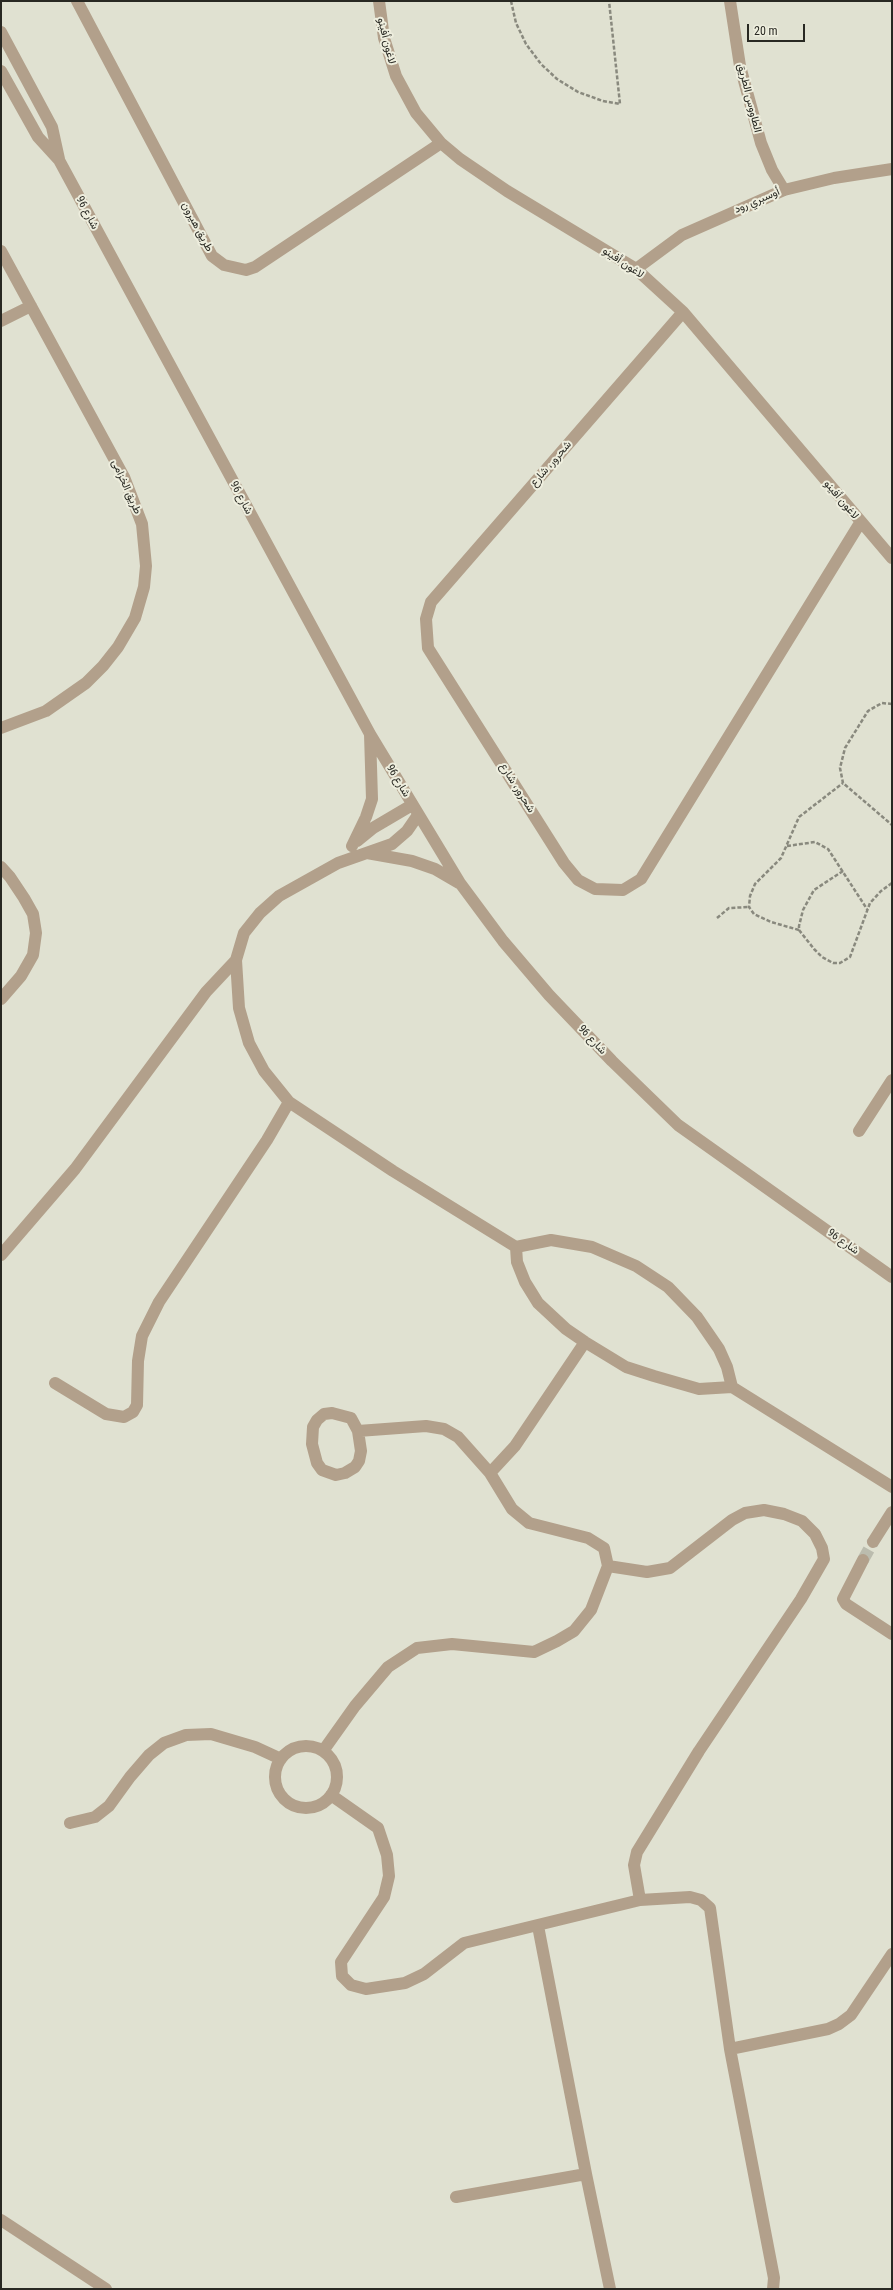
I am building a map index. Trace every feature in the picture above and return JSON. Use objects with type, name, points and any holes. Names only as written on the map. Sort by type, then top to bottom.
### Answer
[{"type":"street","name":"طريق هيرون","points":[[77,1],[212,256],[224,265],[246,270],[255,267],[441,143]]},
{"type":"street","name":"لاغون أفينو","points":[[379,1],[384,38],[396,76],[416,113],[441,143],[460,160],[507,191],[636,269],[683,312],[860,523],[892,558]]},
{"type":"street","name":"الطاووس الطريق","points":[[730,1],[740,66],[761,143],[772,170],[784,190]]},
{"type":"street","name":"شارع 96","points":[[1,32],[52,127],[59,160]]},
{"type":"street","name":"شارع 96","points":[[1,71],[38,137],[59,160],[370,734],[460,883],[503,941],[549,995],[612,1061],[678,1125],[892,1277]]},
{"type":"street","name":"أوسبري رود","points":[[636,269],[682,235],[784,190],[834,178],[892,169]]},
{"type":"street","name":"طريق الخزامى","points":[[1,252],[124,477],[142,524],[146,566],[143,592],[135,618],[118,647],[103,666],[86,683],[51,708],[28,719],[1,728]]},
{"type":"street","points":[[1,321],[31,306]]},
{"type":"street","name":"شحرور، شارع","points":[[683,312],[431,602],[426,619],[428,648],[564,863],[578,880],[595,889],[623,890],[641,879],[860,523]]},
{"type":"street","points":[[352,846],[366,817],[372,799],[370,734]]},
{"type":"street","points":[[338,863],[352,846],[373,828],[415,810]]},
{"type":"street","points":[[415,810],[407,831],[392,844],[338,863],[279,896],[260,913],[244,933],[236,960],[239,1008],[250,1043],[264,1071],[289,1102],[387,1167],[516,1246],[551,1240],[592,1247],[636,1266],[668,1287],[697,1317],[719,1349],[728,1367],[732,1387]]},
{"type":"street","points":[[366,853],[412,861],[435,869],[460,883]]},
{"type":"street","points":[[1,868],[10,877],[33,914],[36,933],[33,955],[21,976],[1,998]]},
{"type":"street","points":[[1,1255],[75,1168],[206,992],[236,960]]},
{"type":"street","points":[[859,1130],[892,1080]]},
{"type":"street","points":[[55,1383],[106,1414],[124,1416],[133,1412],[137,1405],[138,1361],[142,1336],[159,1302],[267,1140],[289,1102]]},
{"type":"street","points":[[516,1246],[517,1262],[525,1282],[538,1303],[566,1329],[585,1342],[626,1366],[654,1376],[699,1389],[718,1390],[732,1387],[892,1487]]},
{"type":"street","points":[[490,1473],[515,1446],[585,1342]]},
{"type":"street","points":[[324,1414],[341,1414],[351,1418],[358,1431],[361,1451],[359,1461],[355,1467],[345,1473],[336,1475],[322,1470],[317,1463],[312,1444],[313,1426],[317,1420],[324,1414]]},
{"type":"street","points":[[323,1751],[355,1706],[388,1667],[416,1648],[452,1644],[534,1652],[557,1642],[574,1631],[591,1610],[608,1566],[604,1548],[588,1538],[529,1523],[512,1509],[490,1473],[458,1437],[444,1429],[426,1426],[358,1431]]},
{"type":"street","points":[[608,1566],[647,1572],[670,1568],[732,1520],[745,1513],[764,1510],[784,1514],[802,1521],[815,1534],[822,1548],[824,1560],[801,1599],[699,1751],[637,1852],[634,1865],[640,1900]]},
{"type":"street","points":[[873,1542],[892,1512]]},
{"type":"street","points":[[863,1560],[843,1599],[846,1604],[892,1634]]},
{"type":"street","points":[[70,1823],[95,1817],[109,1806],[130,1777],[149,1756],[164,1744],[186,1735],[211,1734],[256,1747],[281,1759]]},
{"type":"street","points":[[300,1747],[316,1748],[323,1751],[329,1756],[337,1771],[335,1788],[331,1795],[324,1802],[311,1807],[297,1806],[288,1802],[277,1786],[276,1772],[281,1759],[286,1753],[300,1747]]},
{"type":"street","points":[[331,1795],[378,1828],[388,1854],[389,1876],[384,1897],[341,1962],[342,1976],[351,1985],[366,1989],[405,1983],[424,1974],[464,1943],[640,1900],[690,1897],[701,1900],[710,1908],[730,2049],[774,2278],[773,2289]]},
{"type":"street","points":[[538,1926],[610,2289]]},
{"type":"street","points":[[730,2049],[828,2029],[840,2024],[851,2015],[892,1954]]},
{"type":"street","points":[[456,2197],[586,2174]]},
{"type":"street","points":[[1,2220],[106,2289]]},
{"type":"path","points":[[511,1],[516,23],[526,44],[541,64],[557,79],[578,92],[602,101],[620,104],[609,1]]},
{"type":"path","points":[[892,704],[877,704],[863,717],[842,755],[840,768],[843,783],[892,825]]},
{"type":"path","points":[[843,783],[799,817],[787,846],[776,864],[755,884],[750,896],[749,907],[754,914],[761,918],[799,930],[822,957],[833,963],[840,963],[850,957],[867,909],[875,897],[892,883]]},
{"type":"path","points":[[787,846],[808,842],[828,848],[867,909]]},
{"type":"path","points":[[799,930],[803,910],[814,890],[843,871]]},
{"type":"path","points":[[717,918],[729,908],[749,907]]},
{"type":"tunnel","points":[[863,1560],[873,1542]]}]
